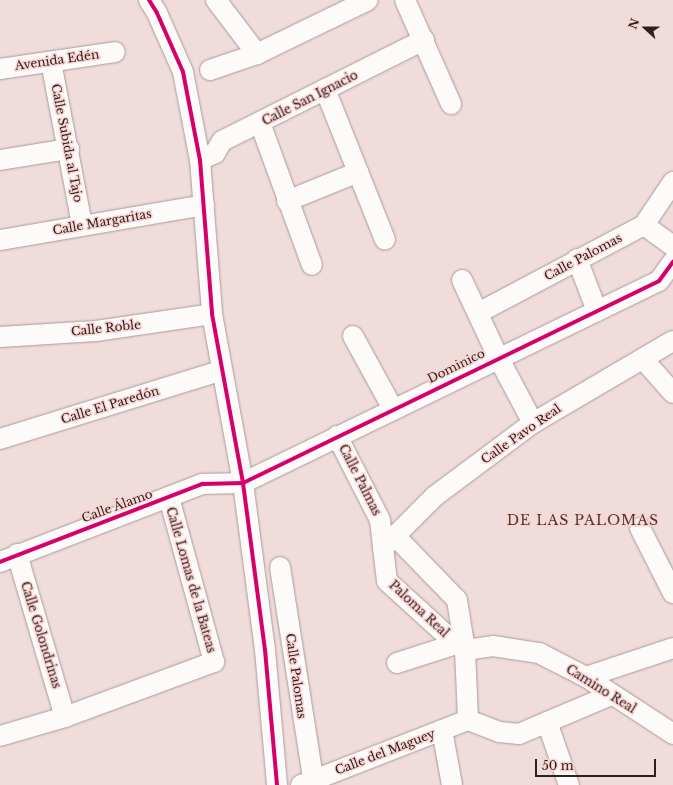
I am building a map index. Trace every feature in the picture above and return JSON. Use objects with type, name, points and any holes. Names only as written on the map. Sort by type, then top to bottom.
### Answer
[{"type":"street","points":[[149,0],[157,12],[183,72],[200,160],[212,314],[220,371],[243,482],[265,650],[277,785]]},
{"type":"street","points":[[216,0],[257,54]]},
{"type":"street","points":[[210,70],[257,54],[368,0]]},
{"type":"street","points":[[405,0],[451,104]]},
{"type":"street","name":"Calle San Ignacio","points":[[200,160],[215,153],[222,141],[424,40]]},
{"type":"street","name":"Avenida Edén","points":[[0,69],[115,52]]},
{"type":"street","name":"Calle Subida al Tajo","points":[[51,62],[69,149],[82,225]]},
{"type":"street","points":[[325,90],[385,240]]},
{"type":"street","points":[[260,123],[287,201],[312,265]]},
{"type":"street","points":[[0,160],[69,149]]},
{"type":"street","points":[[287,201],[358,172]]},
{"type":"street","name":"Calle Palomas","points":[[478,313],[577,259],[644,225],[673,182]]},
{"type":"street","name":"Calle Margaritas","points":[[0,240],[204,205]]},
{"type":"street","points":[[644,225],[673,246]]},
{"type":"street","points":[[577,259],[597,311]]},
{"type":"street","name":"Dominico","points":[[243,482],[498,357],[659,281],[673,262]]},
{"type":"street","points":[[462,280],[498,357],[533,423]]},
{"type":"street","name":"Calle Roble","points":[[0,338],[96,331],[212,314]]},
{"type":"street","points":[[353,336],[393,409]]},
{"type":"street","name":"Calle Pavo Real","points":[[389,542],[435,496],[533,423],[673,341]]},
{"type":"street","points":[[643,359],[673,393]]},
{"type":"street","name":"Calle El Paredón","points":[[0,439],[220,371]]},
{"type":"street","name":"Calle Palmas","points":[[338,436],[380,520],[389,542]]},
{"type":"street","name":"Calle Álamo","points":[[8,558],[202,484],[243,482]]},
{"type":"street","name":"Calle Lomas de la Bateas","points":[[65,717],[214,662],[168,497]]},
{"type":"street","points":[[640,528],[673,593]]},
{"type":"street","points":[[389,542],[457,600],[468,720],[500,732],[520,734],[611,695]]},
{"type":"street","name":"Paloma Real","points":[[389,542],[387,581],[461,647]]},
{"type":"street","name":"Calle Golondrinas","points":[[8,558],[65,717]]},
{"type":"street","name":"Calle Palomas","points":[[280,567],[309,784]]},
{"type":"street","name":"Camino Real","points":[[397,662],[461,647],[493,646],[539,653],[586,676],[611,695],[673,734]]},
{"type":"street","points":[[586,676],[673,648]]},
{"type":"street","points":[[0,736],[65,717]]},
{"type":"street","name":"Calle del Maguey","points":[[309,784],[468,720]]},
{"type":"street","points":[[547,722],[569,785]]},
{"type":"street","points":[[442,730],[452,785]]},
{"type":"cycle path","points":[[149,0],[157,13],[183,72],[200,160],[212,314],[243,483],[265,650],[277,785]]},
{"type":"cycle path","points":[[0,562],[202,484],[243,483],[659,281],[673,262]]},
{"type":"district","name":"DE LAS PALOMAS","points":[[583,520]]}]
